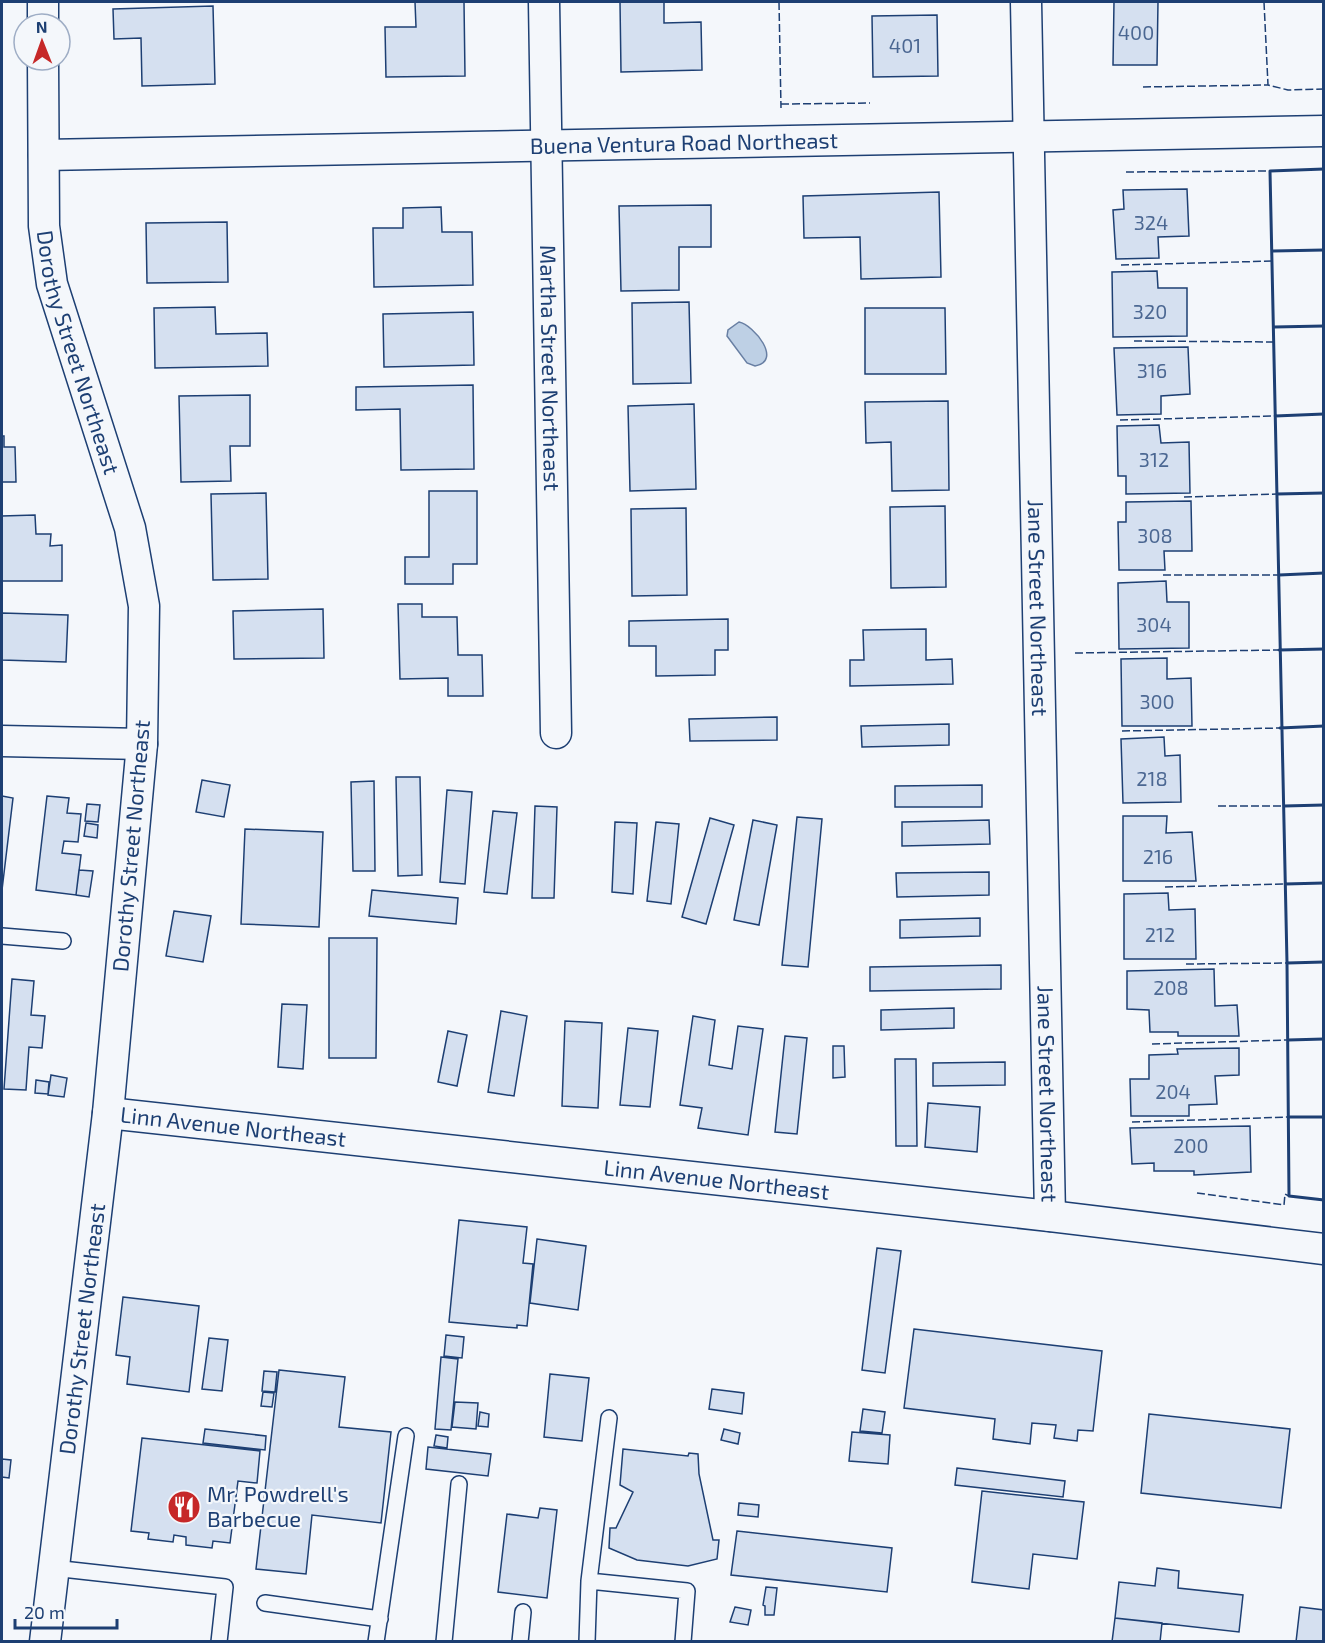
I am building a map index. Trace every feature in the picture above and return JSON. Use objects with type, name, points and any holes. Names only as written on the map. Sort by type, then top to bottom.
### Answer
[{"type":"street","name":"Martha Street Northeast","points":[[544,2],[556,733]]},
{"type":"street","name":"Jane Street Northeast","points":[[1026,2],[1050,1216]]},
{"type":"street","name":"Dorothy Street Northeast","points":[[43,72],[44,226],[52,284],[130,528],[144,606],[142,744],[108,1113],[45,1641]]},
{"type":"street","name":"Buena Ventura Road Northeast","points":[[44,155],[1323,131]]},
{"type":"street","points":[[2,741],[142,744]]},
{"type":"street","name":"Linn Avenue Northeast","points":[[108,1113],[1050,1216],[1323,1249]]},
{"type":"lane","points":[[2,936],[63,940]]},
{"type":"lane","points":[[587,1641],[590,1581],[609,1418]]},
{"type":"lane","points":[[376,1641],[406,1436]]},
{"type":"lane","points":[[444,1641],[459,1484]]},
{"type":"lane","points":[[53,1568],[225,1587],[219,1641]]},
{"type":"lane","points":[[590,1581],[687,1591],[682,1641]]},
{"type":"lane","points":[[265,1603],[380,1619]]},
{"type":"lane","points":[[520,1641],[523,1612]]},
{"type":"water","points":[[739,322],[752,329],[763,343],[766,357],[763,363],[755,366],[747,363],[727,336],[728,330]]},
{"type":"building","points":[[415,2],[464,2],[465,76],[386,77],[385,27],[416,27]]},
{"type":"building","points":[[620,2],[664,2],[664,23],[701,22],[702,70],[621,72]]},
{"type":"building","points":[[1114,2],[1158,2],[1157,65],[1113,65]]},
{"type":"building","points":[[213,6],[215,84],[142,86],[141,38],[114,39],[113,9]]},
{"type":"building","points":[[937,15],[938,76],[873,77],[872,16]]},
{"type":"building","points":[[1187,189],[1189,236],[1158,237],[1159,258],[1116,259],[1113,210],[1124,209],[1123,190]]},
{"type":"building","points":[[939,192],[941,277],[861,279],[860,237],[804,238],[803,196]]},
{"type":"building","points":[[711,205],[711,247],[679,247],[679,290],[621,291],[619,206]]},
{"type":"building","points":[[441,207],[442,232],[472,232],[473,285],[374,287],[373,228],[403,228],[403,208]]},
{"type":"building","points":[[227,222],[228,282],[147,283],[146,223]]},
{"type":"building","points":[[1157,271],[1158,288],[1187,288],[1187,336],[1113,337],[1112,272]]},
{"type":"building","points":[[689,302],[691,383],[633,384],[632,303]]},
{"type":"building","points":[[215,307],[216,334],[267,333],[268,366],[155,368],[154,308]]},
{"type":"building","points":[[865,308],[945,308],[946,374],[865,374]]},
{"type":"building","points":[[473,312],[474,365],[384,367],[383,314]]},
{"type":"building","points":[[1188,347],[1190,394],[1161,396],[1161,414],[1117,415],[1114,348]]},
{"type":"building","points":[[473,385],[474,469],[401,470],[400,409],[356,410],[356,387]]},
{"type":"building","points":[[250,395],[250,446],[230,446],[231,481],[181,482],[179,396]]},
{"type":"building","points":[[948,401],[949,490],[892,491],[891,442],[866,443],[865,402]]},
{"type":"building","points":[[694,404],[696,489],[630,491],[628,406]]},
{"type":"building","points":[[1159,425],[1161,443],[1189,442],[1190,493],[1126,494],[1126,476],[1118,476],[1117,426]]},
{"type":"building","points":[[2,436],[4,436],[4,447],[15,447],[16,482],[2,482]]},
{"type":"building","points":[[429,491],[477,491],[477,564],[453,564],[453,584],[405,584],[405,557],[429,557]]},
{"type":"building","points":[[266,493],[268,579],[213,580],[211,494]]},
{"type":"building","points":[[1191,501],[1192,551],[1164,551],[1165,570],[1119,570],[1118,522],[1126,522],[1126,502]]},
{"type":"building","points":[[945,506],[946,587],[891,588],[890,507]]},
{"type":"building","points":[[686,508],[687,595],[632,596],[631,509]]},
{"type":"building","points":[[35,515],[36,534],[51,534],[50,546],[62,545],[62,581],[2,581],[2,516]]},
{"type":"building","points":[[1166,581],[1167,602],[1189,602],[1189,648],[1119,649],[1118,583]]},
{"type":"building","points":[[398,604],[422,604],[422,617],[457,617],[458,655],[482,655],[483,696],[448,696],[448,678],[400,679]]},
{"type":"building","points":[[323,609],[324,658],[234,659],[233,611]]},
{"type":"building","points":[[2,613],[68,615],[66,662],[2,660]]},
{"type":"building","points":[[728,619],[728,650],[715,650],[715,675],[656,676],[656,646],[629,646],[629,621]]},
{"type":"building","points":[[926,629],[926,660],[952,659],[953,684],[850,686],[850,660],[864,660],[863,630]]},
{"type":"building","points":[[1167,658],[1167,679],[1191,678],[1192,726],[1122,726],[1121,659]]},
{"type":"building","points":[[777,717],[777,740],[690,741],[689,719]]},
{"type":"building","points":[[949,724],[949,745],[862,747],[861,726]]},
{"type":"building","points":[[1164,737],[1165,756],[1180,755],[1181,802],[1123,803],[1121,739]]},
{"type":"building","points":[[396,777],[420,777],[422,875],[398,876]]},
{"type":"building","points":[[202,780],[230,785],[224,817],[196,812]]},
{"type":"building","points":[[374,781],[375,871],[353,871],[351,782]]},
{"type":"building","points":[[982,785],[982,807],[895,807],[895,786]]},
{"type":"building","points":[[447,790],[472,792],[465,884],[440,882]]},
{"type":"building","points":[[2,796],[13,798],[2,890]]},
{"type":"building","points":[[47,796],[69,798],[67,813],[81,814],[78,842],[64,841],[62,853],[81,855],[76,895],[36,890]]},
{"type":"building","points":[[87,804],[100,805],[98,822],[85,821]]},
{"type":"building","points":[[535,806],[557,807],[554,898],[532,898]]},
{"type":"building","points":[[493,811],[517,813],[507,894],[484,892]]},
{"type":"building","points":[[1123,816],[1167,816],[1166,833],[1192,832],[1196,881],[1123,881]]},
{"type":"building","points":[[797,817],[822,819],[808,967],[782,965]]},
{"type":"building","points":[[710,818],[734,825],[706,924],[682,917]]},
{"type":"building","points":[[753,820],[777,825],[759,925],[734,920]]},
{"type":"building","points":[[989,820],[990,844],[902,846],[902,822]]},
{"type":"building","points":[[615,822],[637,823],[633,894],[612,892]]},
{"type":"building","points":[[656,822],[679,824],[671,904],[647,901]]},
{"type":"building","points":[[86,823],[98,825],[97,838],[84,836]]},
{"type":"building","points":[[245,829],[323,832],[319,927],[241,924]]},
{"type":"building","points":[[79,870],[93,871],[89,897],[76,895]]},
{"type":"building","points":[[989,872],[989,895],[897,897],[896,873]]},
{"type":"building","points":[[372,890],[458,898],[456,924],[369,916]]},
{"type":"building","points":[[1168,893],[1169,910],[1195,909],[1196,959],[1124,959],[1124,894]]},
{"type":"building","points":[[174,911],[211,916],[203,962],[166,956]]},
{"type":"building","points":[[980,918],[980,936],[900,938],[900,920]]},
{"type":"building","points":[[329,938],[377,938],[376,1058],[329,1058]]},
{"type":"building","points":[[1001,965],[1001,989],[870,991],[870,967]]},
{"type":"building","points":[[1214,969],[1215,1006],[1237,1005],[1239,1036],[1178,1036],[1178,1032],[1150,1032],[1149,1010],[1127,1009],[1127,971]]},
{"type":"building","points":[[12,979],[34,981],[31,1015],[45,1016],[42,1048],[29,1047],[26,1090],[4,1089]]},
{"type":"building","points":[[282,1004],[307,1005],[303,1069],[278,1067]]},
{"type":"building","points":[[954,1008],[954,1028],[881,1030],[881,1010]]},
{"type":"building","points":[[501,1011],[527,1016],[514,1096],[488,1092]]},
{"type":"building","points":[[693,1016],[715,1020],[709,1065],[732,1069],[738,1026],[763,1029],[748,1135],[698,1128],[702,1108],[680,1105]]},
{"type":"building","points":[[565,1021],[602,1023],[598,1108],[562,1106]]},
{"type":"building","points":[[628,1028],[658,1031],[650,1107],[620,1105]]},
{"type":"building","points":[[448,1031],[467,1035],[457,1086],[438,1082]]},
{"type":"building","points":[[785,1036],[807,1038],[797,1134],[775,1132]]},
{"type":"building","points":[[833,1046],[844,1046],[845,1077],[833,1078]]},
{"type":"building","points":[[1239,1048],[1239,1075],[1215,1076],[1217,1104],[1189,1105],[1189,1116],[1131,1116],[1130,1079],[1149,1079],[1149,1055],[1178,1054],[1177,1049]]},
{"type":"building","points":[[895,1059],[916,1059],[917,1146],[896,1146]]},
{"type":"building","points":[[1005,1062],[1005,1085],[933,1086],[933,1063]]},
{"type":"building","points":[[51,1075],[67,1078],[64,1097],[48,1095]]},
{"type":"building","points":[[36,1080],[49,1082],[48,1094],[35,1093]]},
{"type":"building","points":[[928,1103],[980,1107],[977,1152],[925,1147]]},
{"type":"building","points":[[1250,1126],[1251,1172],[1194,1175],[1194,1171],[1154,1171],[1154,1163],[1132,1164],[1130,1128]]},
{"type":"building","points":[[459,1220],[527,1227],[523,1263],[533,1264],[527,1326],[517,1325],[517,1328],[449,1322]]},
{"type":"building","points":[[537,1239],[586,1246],[578,1310],[530,1303]]},
{"type":"building","points":[[877,1248],[901,1251],[885,1373],[862,1370]]},
{"type":"building","points":[[123,1297],[199,1306],[189,1392],[127,1384],[130,1357],[116,1355]]},
{"type":"building","points":[[914,1329],[1102,1351],[1093,1431],[1078,1430],[1077,1441],[1054,1438],[1056,1425],[1032,1423],[1030,1444],[993,1439],[995,1419],[904,1408]]},
{"type":"building","points":[[446,1335],[464,1337],[462,1358],[444,1356]]},
{"type":"building","points":[[209,1338],[228,1340],[222,1391],[202,1389]]},
{"type":"building","points":[[441,1357],[458,1359],[451,1430],[435,1429]]},
{"type":"building","points":[[279,1370],[345,1377],[339,1427],[391,1432],[381,1523],[312,1515],[306,1574],[256,1569]]},
{"type":"building","points":[[264,1371],[277,1372],[275,1392],[262,1391]]},
{"type":"building","points":[[550,1374],[589,1378],[582,1441],[544,1437]]},
{"type":"building","points":[[712,1389],[744,1393],[742,1414],[709,1409]]},
{"type":"building","points":[[263,1392],[274,1393],[272,1407],[261,1406]]},
{"type":"building","points":[[455,1402],[478,1403],[476,1429],[452,1427]]},
{"type":"building","points":[[863,1409],[885,1412],[882,1433],[860,1431]]},
{"type":"building","points":[[480,1412],[489,1414],[488,1427],[478,1426]]},
{"type":"building","points":[[1149,1414],[1290,1429],[1281,1508],[1141,1493]]},
{"type":"building","points":[[205,1429],[266,1436],[265,1450],[203,1443]]},
{"type":"building","points":[[724,1429],[740,1433],[738,1444],[721,1440]]},
{"type":"building","points":[[852,1432],[890,1435],[888,1464],[849,1461]]},
{"type":"building","points":[[436,1435],[448,1437],[447,1448],[434,1446]]},
{"type":"building","name":"Mr. Powdrell's Barbecue","points":[[142,1438],[260,1451],[257,1483],[238,1481],[230,1543],[213,1541],[212,1548],[186,1545],[186,1537],[174,1535],[173,1542],[148,1539],[149,1533],[131,1531]]},
{"type":"building","points":[[428,1447],[491,1454],[488,1476],[426,1469]]},
{"type":"building","points":[[623,1449],[688,1456],[689,1453],[698,1454],[699,1474],[713,1540],[719,1540],[717,1559],[688,1566],[637,1560],[609,1548],[610,1528],[616,1528],[633,1492],[620,1485]]},
{"type":"building","points":[[2,1459],[11,1460],[9,1478],[2,1477]]},
{"type":"building","points":[[957,1468],[1065,1481],[1063,1497],[955,1485]]},
{"type":"building","points":[[982,1491],[1084,1502],[1077,1559],[1033,1554],[1029,1589],[972,1582]]},
{"type":"building","points":[[739,1503],[759,1505],[758,1517],[738,1515]]},
{"type":"building","points":[[540,1508],[557,1510],[547,1598],[498,1592],[507,1514],[538,1518]]},
{"type":"building","points":[[737,1531],[892,1548],[887,1592],[731,1575]]},
{"type":"building","points":[[1157,1568],[1179,1571],[1178,1588],[1243,1595],[1239,1632],[1115,1618],[1119,1582],[1155,1586]]},
{"type":"building","points":[[766,1587],[777,1588],[774,1615],[765,1615],[763,1605]]},
{"type":"building","points":[[735,1607],[751,1610],[748,1625],[730,1622]]},
{"type":"building","points":[[1300,1607],[1324,1610],[1324,1642],[1296,1642]]},
{"type":"building","points":[[1115,1618],[1162,1623],[1160,1642],[1112,1642]]},
{"type":"fence","points":[[779,2],[781,108]]},
{"type":"fence","points":[[1264,2],[1268,85],[1288,90],[1324,89]]},
{"type":"fence","points":[[1143,87],[1268,85]]},
{"type":"fence","points":[[781,104],[870,103]]},
{"type":"fence","points":[[1126,172],[1270,171]]},
{"type":"fence","points":[[1121,265],[1274,261]]},
{"type":"fence","points":[[1134,341],[1275,342]]},
{"type":"fence","points":[[1120,420],[1275,416]]},
{"type":"fence","points":[[1184,497],[1277,494]]},
{"type":"fence","points":[[1163,575],[1279,575]]},
{"type":"fence","points":[[1075,653],[1279,650]]},
{"type":"fence","points":[[1122,731],[1280,728]]},
{"type":"fence","points":[[1218,806],[1284,806]]},
{"type":"fence","points":[[1165,887],[1285,884]]},
{"type":"fence","points":[[1186,964],[1287,963]]},
{"type":"fence","points":[[1152,1044],[1288,1040]]},
{"type":"fence","points":[[1132,1122],[1289,1117]]},
{"type":"fence","points":[[1197,1193],[1284,1205],[1285,1194],[1289,1196]]},
{"type":"wall","points":[[1324,169],[1270,171],[1287,963],[1289,1196],[1324,1200]]},
{"type":"wall","points":[[1273,251],[1324,250]]},
{"type":"wall","points":[[1274,327],[1324,326]]},
{"type":"wall","points":[[1275,416],[1324,414]]},
{"type":"wall","points":[[1277,494],[1324,493]]},
{"type":"wall","points":[[1279,575],[1324,573]]},
{"type":"wall","points":[[1279,650],[1324,649]]},
{"type":"wall","points":[[1280,728],[1324,726]]},
{"type":"wall","points":[[1284,806],[1324,805]]},
{"type":"wall","points":[[1285,884],[1324,883]]},
{"type":"wall","points":[[1287,963],[1324,962]]},
{"type":"wall","points":[[1288,1040],[1324,1039]]},
{"type":"wall","points":[[1289,1117],[1324,1117]]},
{"type":"place","name":"Mr. Powdrell's Barbecue","points":[[184,1507]]}]
